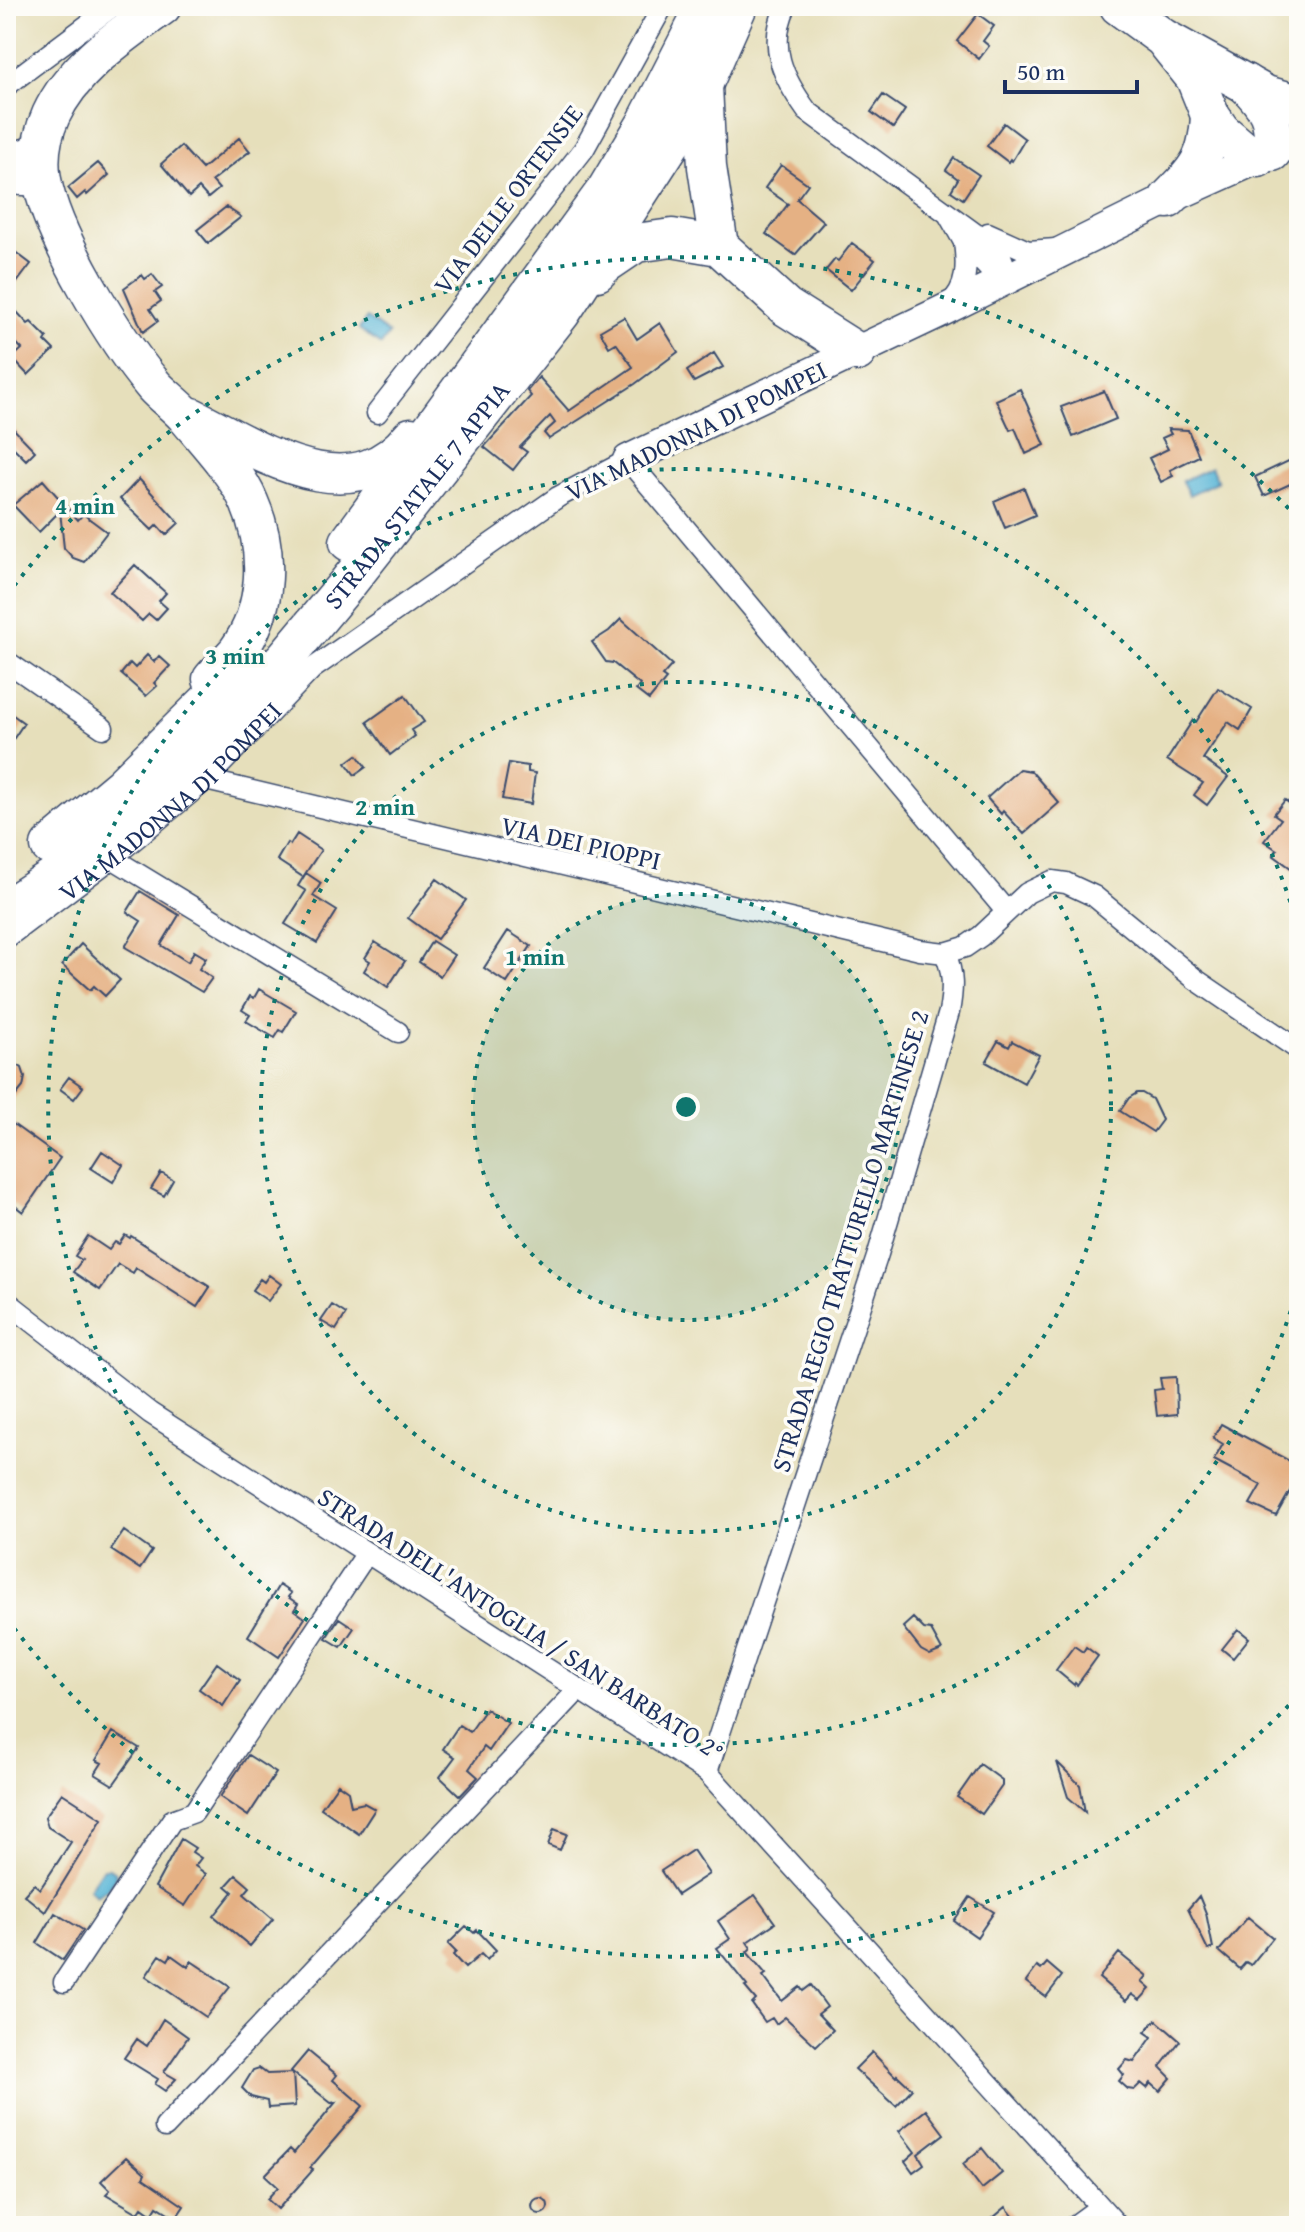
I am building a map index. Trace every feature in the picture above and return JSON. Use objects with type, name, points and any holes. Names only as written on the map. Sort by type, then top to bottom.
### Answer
[{"type":"highway","points":[[122,786],[150,744],[238,651],[259,607],[263,555],[248,500],[183,413],[157,389],[130,356],[24,168],[72,80],[113,43],[162,6]]},
{"type":"highway","name":"STRADA STATALE 7 APPIA","points":[[6,880],[122,786],[238,674],[318,583],[606,190],[645,125],[706,6]]},
{"type":"highway","name":"STRADA STATALE 7 APPIA","points":[[6,909],[52,879],[136,810],[221,727],[347,584],[561,313],[673,140],[703,85],[738,6]]},
{"type":"highway","points":[[1119,6],[1163,38],[1266,95],[1299,104]]},
{"type":"highway","points":[[1163,38],[1195,78],[1210,115],[1221,131],[1242,149],[1276,150],[1270,115],[1243,81]]},
{"type":"highway","points":[[703,85],[707,167],[719,246]]},
{"type":"highway","points":[[1168,199],[1197,170],[1209,142],[1210,115]]},
{"type":"highway","points":[[561,313],[605,264],[636,243],[672,238],[719,246],[786,307],[857,352]]},
{"type":"highway","points":[[183,413],[285,464],[316,474],[351,473],[380,464],[403,446],[504,318],[560,256]]},
{"type":"street","points":[[6,86],[113,6]]},
{"type":"street","name":"VIA DELLE ORTENSIE","points":[[377,413],[584,149],[663,6]]},
{"type":"street","points":[[786,6],[779,20],[776,43],[780,66],[791,89],[807,111],[999,251],[1005,267],[1001,282]]},
{"type":"street","name":"VIA MADONNA DI POMPEI","points":[[6,938],[112,858],[206,780],[312,669],[558,497],[628,460],[938,313],[1168,199],[1276,150]]},
{"type":"street","points":[[948,214],[964,242],[1001,282]]},
{"type":"street","points":[[948,214],[1028,251],[1046,252],[1080,243]]},
{"type":"street","points":[[938,313],[958,296],[964,284],[967,263],[964,242]]},
{"type":"street","points":[[628,460],[1006,911]]},
{"type":"street","points":[[6,661],[103,728]]},
{"type":"street","name":"VIA DEI PIOPPI","points":[[206,780],[920,950],[945,953]]},
{"type":"street","points":[[112,858],[398,1032]]},
{"type":"street","points":[[945,953],[965,947],[981,936],[1027,893],[1052,881],[1079,887],[1111,908],[1195,979],[1299,1050]]},
{"type":"street","name":"STRADA REGIO TRATTURELLO MARTINESE 2","points":[[707,1772],[878,1254],[944,1027],[953,991],[953,972],[945,953]]},
{"type":"street","name":"STRADA DELL'ANTOGLIA / SAN BARBATO 2°","points":[[6,1301],[150,1413],[707,1772],[1118,2226]]},
{"type":"street","points":[[64,1982],[172,1820],[194,1812],[367,1553]]},
{"type":"street","points":[[165,2127],[579,1689]]},
{"type":"street","points":[[1074,2226],[1100,2207]]},
{"type":"water","points":[[367,318],[389,334],[381,345],[359,329]]},
{"type":"water","points":[[1211,467],[1218,481],[1189,495],[1182,481]]},
{"type":"water","points":[[103,1868],[116,1873],[114,1881],[96,1896],[89,1889]]},
{"type":"building","points":[[978,14],[994,26],[983,41],[989,46],[979,59],[957,41]]},
{"type":"building","points":[[883,95],[905,110],[893,128],[871,112]]},
{"type":"building","points":[[1004,123],[1025,139],[1012,161],[1010,159],[1008,162],[987,146]]},
{"type":"building","points":[[239,138],[250,151],[212,181],[219,189],[208,198],[199,188],[189,197],[161,164],[181,146],[202,169]]},
{"type":"building","points":[[954,158],[979,175],[963,199],[951,191],[958,179],[946,170]]},
{"type":"building","points":[[98,163],[109,175],[87,195],[85,192],[77,199],[68,188]]},
{"type":"building","points":[[781,165],[808,184],[797,199],[824,222],[795,255],[766,234],[788,204],[765,188]]},
{"type":"building","points":[[226,207],[241,217],[208,243],[197,230]]},
{"type":"building","points":[[852,243],[875,260],[851,290],[826,270],[835,259],[838,261]]},
{"type":"building","points":[[6,245],[31,264],[6,297]]},
{"type":"building","points":[[152,274],[162,287],[155,292],[161,301],[150,309],[158,321],[143,332],[124,288],[142,275],[145,279]]},
{"type":"building","points":[[16,311],[47,338],[45,341],[54,350],[28,375],[12,358],[22,349],[6,332],[6,321]]},
{"type":"building","points":[[624,317],[637,339],[660,323],[678,352],[635,384],[549,439],[544,433],[555,423],[550,416],[520,447],[527,452],[513,470],[484,447],[531,396],[527,391],[539,377],[569,411],[633,367],[616,343],[609,347],[600,331]]},
{"type":"building","points":[[714,353],[723,367],[694,382],[687,371]]},
{"type":"building","points":[[1020,389],[1045,445],[1026,454],[1015,428],[1010,430],[996,400]]},
{"type":"building","points":[[1104,391],[1116,419],[1073,437],[1061,407]]},
{"type":"building","points":[[6,421],[35,451],[26,460],[6,440]]},
{"type":"building","points":[[1168,429],[1188,430],[1199,456],[1170,470],[1173,476],[1161,482],[1149,458],[1168,449],[1162,438],[1171,434]]},
{"type":"building","points":[[1299,456],[1299,480],[1264,496],[1255,477]]},
{"type":"building","points":[[139,479],[179,523],[166,535],[157,525],[152,530],[120,499]]},
{"type":"building","points":[[43,480],[78,520],[83,514],[107,532],[84,562],[73,558],[64,548],[60,511],[39,532],[13,505]]},
{"type":"building","points":[[1024,488],[1035,515],[1005,528],[994,501]]},
{"type":"building","points":[[135,565],[166,593],[159,601],[167,608],[156,620],[149,614],[142,621],[110,592]]},
{"type":"building","points":[[621,619],[672,665],[662,676],[666,679],[649,700],[636,690],[640,685],[613,663],[606,662],[592,642]]},
{"type":"building","points":[[147,655],[154,662],[159,656],[170,666],[146,696],[121,674],[130,663],[135,668]]},
{"type":"building","points":[[1218,688],[1252,709],[1240,730],[1228,722],[1203,759],[1228,777],[1207,805],[1194,795],[1203,783],[1167,760]]},
{"type":"building","points":[[405,695],[424,722],[411,730],[415,736],[390,755],[367,722]]},
{"type":"building","points":[[6,710],[24,723],[6,750]]},
{"type":"building","points":[[357,755],[366,767],[355,775],[346,763]]},
{"type":"building","points":[[509,763],[528,766],[528,772],[535,773],[531,804],[502,799]]},
{"type":"building","points":[[1019,769],[1031,771],[1059,803],[1024,834],[987,798]]},
{"type":"building","points":[[1285,800],[1299,811],[1299,874],[1273,855],[1277,850],[1264,841],[1281,819],[1274,814]]},
{"type":"building","points":[[297,834],[321,850],[303,877],[277,860],[287,843],[290,845]]},
{"type":"building","points":[[306,873],[321,883],[313,896],[337,911],[317,943],[285,924],[306,891],[298,886]]},
{"type":"building","points":[[437,879],[466,900],[437,939],[408,918]]},
{"type":"building","points":[[140,891],[179,915],[161,945],[188,962],[194,951],[206,958],[199,969],[212,978],[202,992],[125,947],[141,921],[127,912]]},
{"type":"building","points":[[508,931],[531,946],[507,983],[484,968]]},
{"type":"building","points":[[432,941],[454,955],[440,976],[419,962]]},
{"type":"building","points":[[375,942],[405,961],[388,987],[364,971],[370,961],[365,958]]},
{"type":"building","points":[[81,944],[120,980],[105,996],[94,986],[90,990],[62,965]]},
{"type":"building","points":[[259,989],[296,1011],[283,1032],[280,1030],[275,1038],[246,1021],[250,1015],[242,1010],[250,996],[254,998]]},
{"type":"building","points":[[998,1041],[1009,1047],[1012,1041],[1039,1055],[1024,1083],[986,1062]]},
{"type":"building","points":[[6,1058],[22,1068],[25,1077],[23,1087],[6,1108]]},
{"type":"building","points":[[69,1077],[83,1087],[74,1099],[60,1089]]},
{"type":"building","points":[[1137,1093],[1152,1099],[1162,1120],[1153,1132],[1120,1111]]},
{"type":"building","points":[[6,1119],[60,1158],[23,1212],[6,1199]]},
{"type":"building","points":[[102,1151],[123,1165],[113,1182],[91,1168]]},
{"type":"building","points":[[161,1173],[173,1180],[164,1196],[151,1189]]},
{"type":"building","points":[[125,1235],[210,1287],[197,1307],[136,1268],[133,1273],[118,1264],[100,1290],[73,1272],[82,1260],[75,1256],[88,1236],[109,1250],[115,1242],[119,1244]]},
{"type":"building","points":[[269,1275],[281,1284],[268,1301],[252,1290],[260,1279],[264,1282]]},
{"type":"building","points":[[332,1305],[346,1314],[336,1330],[321,1321]]},
{"type":"building","points":[[1176,1377],[1177,1414],[1157,1416],[1154,1390],[1162,1389],[1160,1378]]},
{"type":"building","points":[[1221,1424],[1299,1466],[1299,1475],[1276,1516],[1250,1504],[1261,1485],[1214,1460],[1223,1444],[1213,1438]]},
{"type":"building","points":[[124,1531],[152,1551],[140,1569],[111,1550]]},
{"type":"building","points":[[279,1585],[291,1593],[288,1597],[298,1604],[294,1610],[305,1618],[279,1657],[248,1636]]},
{"type":"building","points":[[339,1618],[354,1628],[341,1647],[326,1638]]},
{"type":"building","points":[[913,1618],[924,1629],[931,1630],[942,1650],[930,1655],[921,1650],[903,1627]]},
{"type":"building","points":[[1238,1629],[1249,1638],[1233,1658],[1222,1649]]},
{"type":"building","points":[[1074,1646],[1083,1652],[1086,1647],[1098,1656],[1077,1685],[1056,1670]]},
{"type":"building","points":[[217,1663],[240,1680],[223,1706],[199,1689]]},
{"type":"building","points":[[486,1709],[508,1723],[489,1751],[484,1747],[469,1769],[478,1777],[460,1796],[440,1777],[455,1757],[443,1749],[459,1725],[470,1732]]},
{"type":"building","points":[[113,1732],[139,1748],[113,1785],[95,1774],[102,1763],[96,1760]]},
{"type":"building","points":[[248,1755],[276,1773],[248,1816],[220,1797]]},
{"type":"building","points":[[1057,1762],[1080,1785],[1085,1812],[1068,1797]]},
{"type":"building","points":[[980,1764],[1002,1780],[1002,1786],[982,1814],[957,1797]]},
{"type":"building","points":[[338,1784],[348,1791],[351,1806],[364,1803],[375,1809],[359,1834],[321,1808]]},
{"type":"building","points":[[62,1793],[102,1819],[45,1912],[24,1895],[34,1884],[40,1889],[71,1842],[48,1827],[45,1817]]},
{"type":"building","points":[[554,1829],[567,1834],[560,1850],[548,1845]]},
{"type":"building","points":[[181,1839],[195,1848],[192,1852],[201,1858],[195,1866],[206,1874],[185,1906],[155,1887]]},
{"type":"building","points":[[693,1850],[709,1874],[677,1895],[661,1871]]},
{"type":"building","points":[[236,1875],[250,1887],[244,1894],[273,1919],[250,1946],[214,1916],[233,1892],[226,1886]]},
{"type":"building","points":[[755,1895],[775,1923],[747,1942],[751,1948],[747,1952],[766,1974],[763,1976],[782,2001],[800,1987],[803,1991],[811,1985],[827,2007],[818,2014],[833,2030],[816,2046],[785,2017],[776,2024],[772,2018],[765,2022],[752,2004],[756,2000],[747,1986],[717,1948],[730,1939],[718,1921]]},
{"type":"building","points":[[1199,1896],[1213,1948],[1208,1950],[1188,1909]]},
{"type":"building","points":[[970,1897],[994,1912],[977,1937],[954,1921]]},
{"type":"building","points":[[55,1913],[83,1930],[63,1960],[37,1943]]},
{"type":"building","points":[[1248,1917],[1273,1938],[1251,1965],[1246,1962],[1240,1969],[1219,1951]]},
{"type":"building","points":[[466,1926],[474,1933],[477,1930],[496,1950],[487,1960],[481,1954],[465,1968],[448,1944]]},
{"type":"building","points":[[1119,1953],[1147,1976],[1142,1982],[1150,1989],[1140,2000],[1132,1994],[1126,2001],[1099,1978]]},
{"type":"building","points":[[160,1955],[168,1960],[171,1955],[188,1967],[191,1961],[230,1987],[206,2017],[146,1976]]},
{"type":"building","points":[[1047,1963],[1062,1976],[1046,1997],[1026,1982],[1037,1967],[1041,1970]]},
{"type":"building","points":[[163,2019],[188,2037],[164,2072],[176,2079],[165,2091],[155,2084],[158,2079],[124,2058],[137,2039],[147,2046]]},
{"type":"building","points":[[1156,2020],[1180,2041],[1160,2067],[1171,2078],[1160,2091],[1151,2083],[1147,2088],[1141,2083],[1134,2090],[1128,2089],[1119,2081],[1124,2075],[1119,2069],[1127,2060],[1134,2062],[1152,2037],[1145,2032]]},
{"type":"building","points":[[308,2051],[337,2075],[333,2080],[363,2106],[278,2209],[267,2199],[278,2187],[265,2175],[290,2149],[294,2153],[336,2102],[331,2103],[291,2071]]},
{"type":"building","points":[[872,2052],[912,2089],[896,2106],[855,2069]]},
{"type":"building","points":[[259,2068],[267,2074],[293,2073],[295,2106],[268,2108],[267,2101],[251,2097],[242,2088],[253,2070]]},
{"type":"building","points":[[926,2110],[944,2134],[918,2154],[924,2164],[913,2172],[905,2161],[915,2152],[899,2131]]},
{"type":"building","points":[[982,2148],[1002,2173],[982,2189],[963,2164]]},
{"type":"building","points":[[126,2157],[145,2174],[143,2178],[184,2206],[176,2218],[157,2206],[152,2214],[142,2207],[138,2213],[106,2194],[110,2190],[101,2181]]},
{"type":"building","points":[[540,2198],[546,2200],[546,2212],[540,2214],[534,2212],[532,2206],[534,2200]]},
{"type":"building","points":[[1006,2207],[1021,2226],[999,2226],[993,2218]]}]
